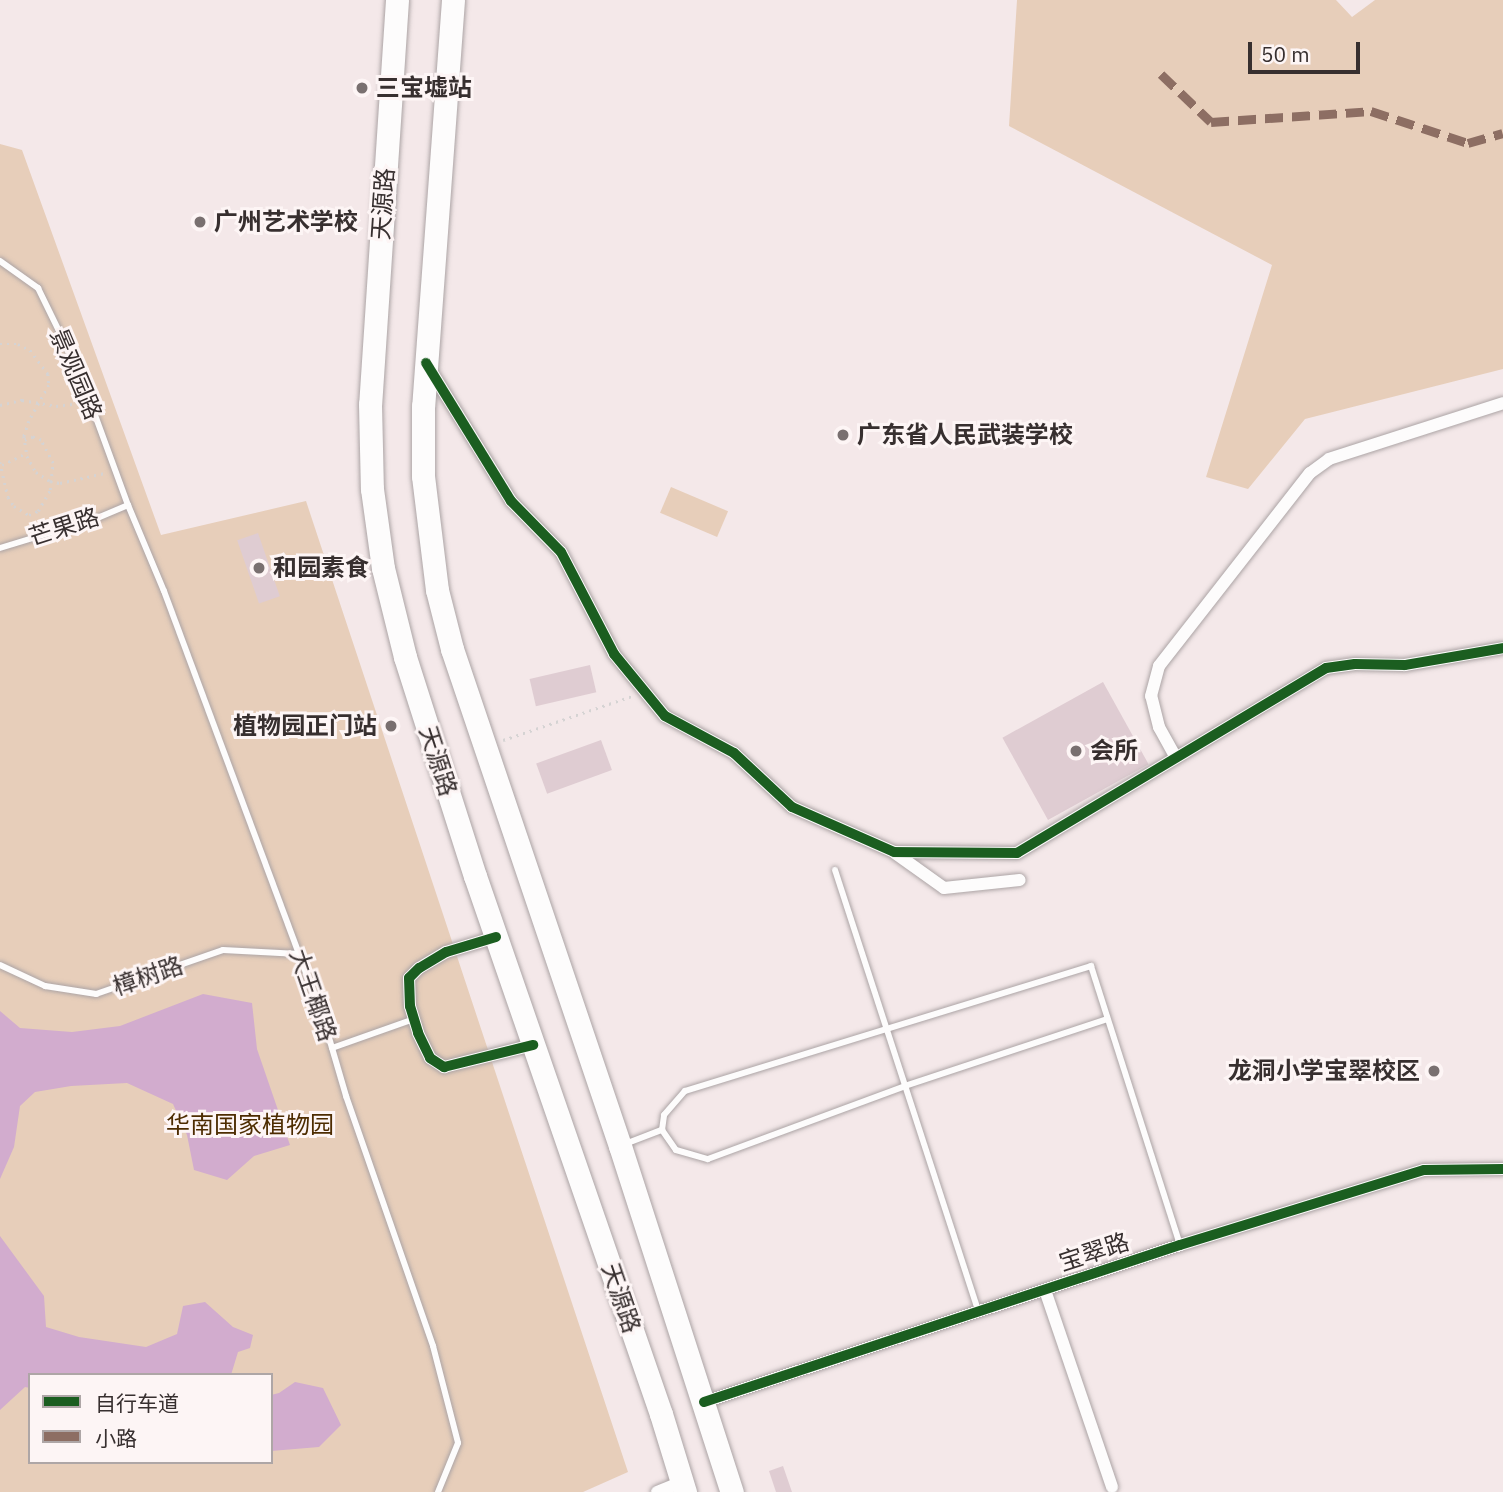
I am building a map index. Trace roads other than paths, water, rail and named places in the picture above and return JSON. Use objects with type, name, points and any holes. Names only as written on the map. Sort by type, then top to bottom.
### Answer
[{"type":"highway","name":"天源路","points":[[397,0],[369,404],[372,489],[391,608],[496,937],[662,1414],[684,1487]]},
{"type":"highway","name":"天源路","points":[[453,0],[426,363],[423,476],[437,590],[452,649],[620,1146],[732,1492]]},
{"type":"street","points":[[426,363],[511,501],[561,552],[614,654],[666,716],[734,753],[792,807],[894,852],[944,888],[1020,880]]},
{"type":"street","points":[[1175,756],[1159,727],[1151,696],[1159,666],[1310,473],[1329,459],[1503,403]]},
{"type":"street","points":[[894,852],[1017,853],[1326,668],[1355,664],[1405,665],[1503,648]]},
{"type":"street","points":[[496,937],[446,952],[419,968],[409,978],[407,989],[414,1019],[430,1058],[444,1067],[533,1045]]},
{"type":"street","name":"宝翠路","points":[[704,1402],[1180,1245],[1424,1170],[1503,1169]]},
{"type":"street","points":[[1045,1290],[1112,1487]]},
{"type":"street","points":[[657,1492],[684,1487]]},
{"type":"lane","name":"景观园路","points":[[0,261],[38,288],[89,400],[128,505]]},
{"type":"lane","name":"芒果路","points":[[0,548],[95,519],[128,505]]},
{"type":"lane","name":"大王椰路","points":[[128,505],[164,591],[299,954],[432,1346],[458,1443],[438,1492]]},
{"type":"lane","points":[[835,870],[978,1311]]},
{"type":"lane","name":"樟树路","points":[[0,965],[46,986],[96,994],[223,950],[299,954]]},
{"type":"lane","points":[[1108,1019],[905,1086],[708,1158],[676,1150],[662,1129],[664,1115],[685,1091],[1091,966],[1108,1019],[1180,1245]]},
{"type":"lane","points":[[332,1048],[414,1019]]},
{"type":"lane","points":[[620,1146],[662,1129]]},
{"type":"place","name":"三宝墟站","points":[[362,88]]},
{"type":"place","name":"广州艺术学校","points":[[200,222]]},
{"type":"place","name":"广东省人民武装学校","points":[[843,435]]},
{"type":"place","name":"和园素食","points":[[259,568]]},
{"type":"place","name":"植物园正门站","points":[[391,726]]},
{"type":"place","name":"会所","points":[[1076,751]]},
{"type":"place","name":"龙洞小学宝翠校区","points":[[1434,1071]]},
{"type":"park label","name":"华南国家植物园","points":[[250,1125]]}]
